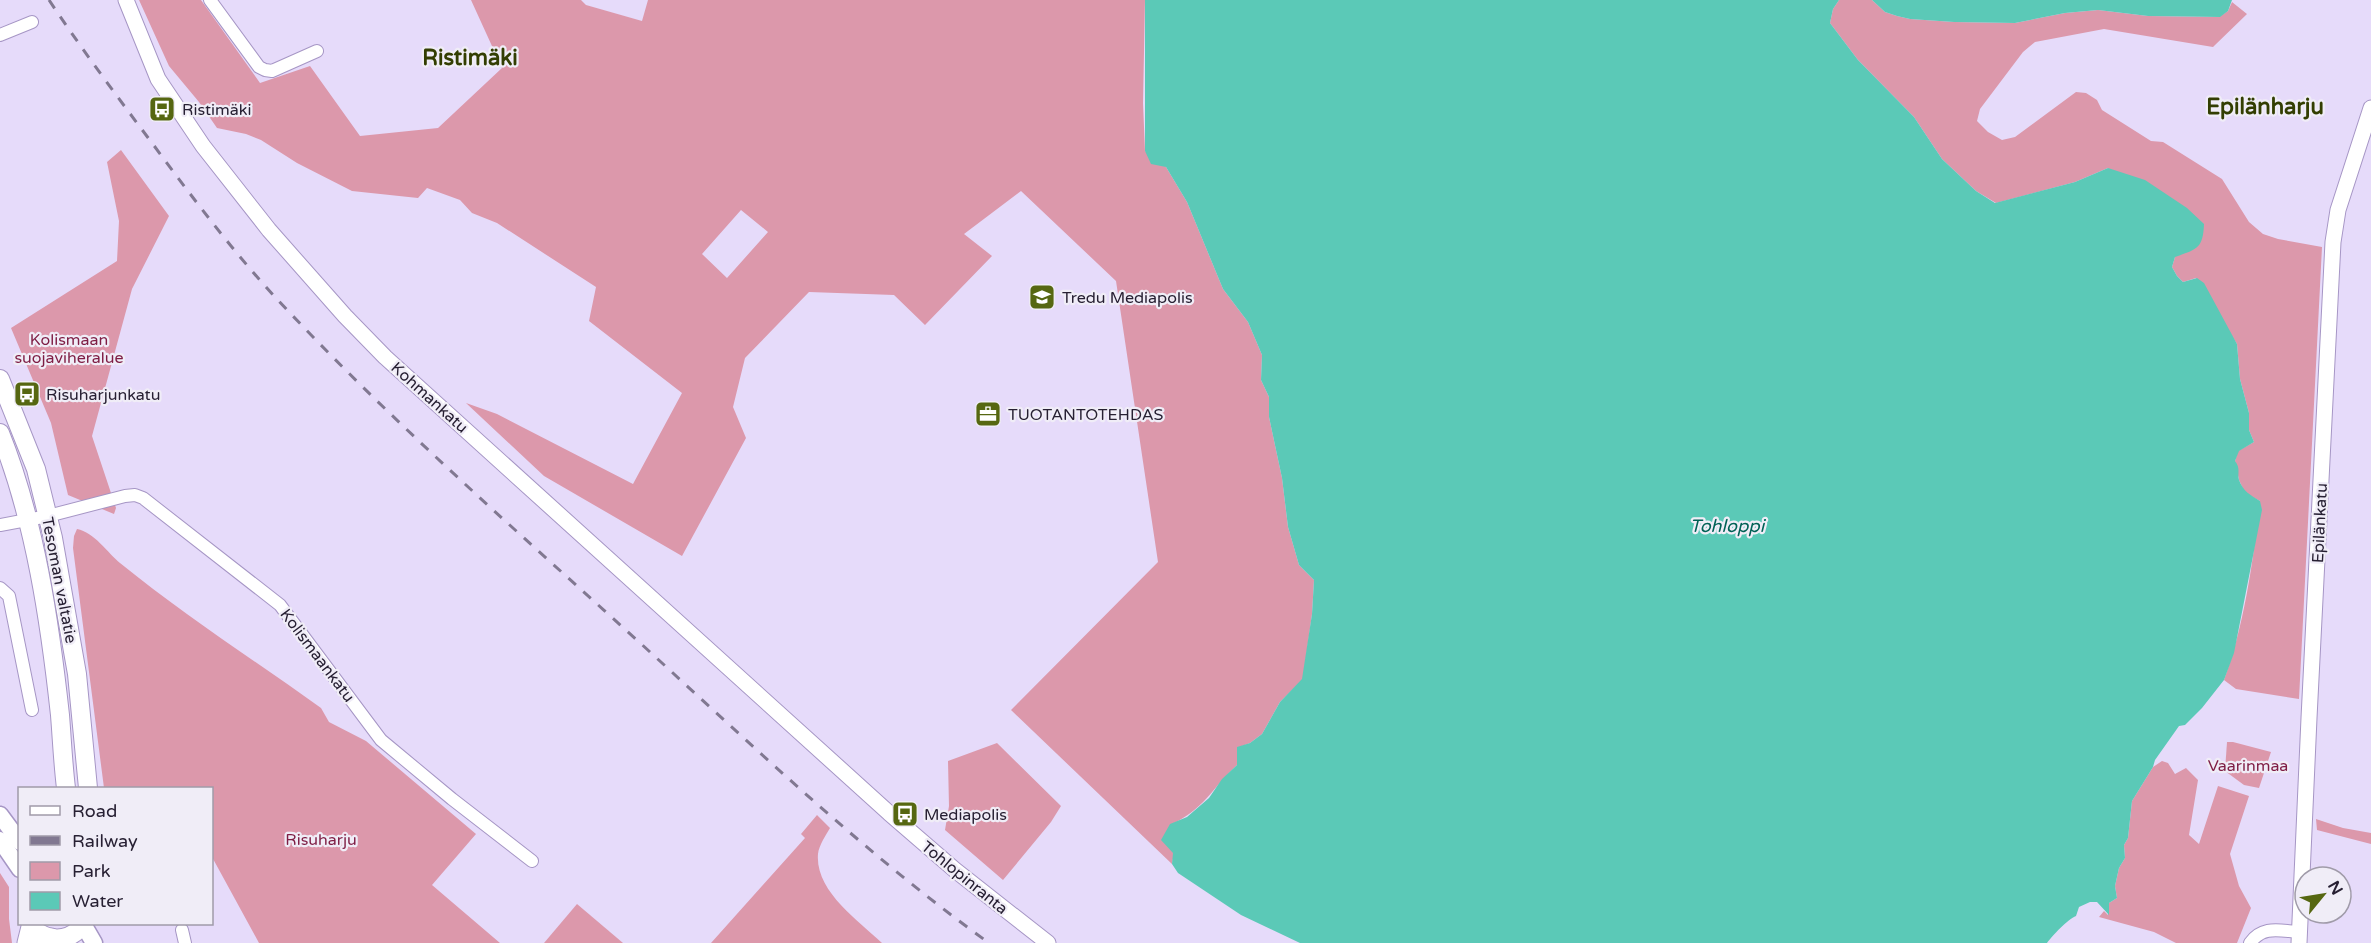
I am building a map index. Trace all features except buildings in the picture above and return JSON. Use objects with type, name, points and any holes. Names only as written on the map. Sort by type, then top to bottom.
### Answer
[{"type":"main road","name":"Tesoman valtatie","points":[[0,380],[27,443],[48,516],[77,674],[88,787]]},
{"type":"main road","name":"Tesoman valtatie","points":[[0,433],[16,478],[27,520],[55,677],[66,787]]},
{"type":"main road","points":[[0,815],[18,839]]},
{"type":"main road","points":[[0,840],[18,865]]},
{"type":"main road","points":[[30,931],[59,941],[79,930],[82,925]]},
{"type":"main road","points":[[84,925],[94,943]]},
{"type":"street","name":"Kohmankatu","points":[[126,0],[158,79],[188,125],[251,208],[345,316],[385,357],[805,736]]},
{"type":"street","points":[[210,0],[259,66],[265,70],[272,71],[317,51]]},
{"type":"street","points":[[0,35],[32,22]]},
{"type":"street","name":"Epilänkatu","points":[[2299,938],[2333,242],[2338,210],[2371,108]]},
{"type":"street","name":"Kolismaankatu","points":[[0,525],[48,516],[125,496],[135,495],[143,498],[280,604],[381,740],[532,861]]},
{"type":"street","points":[[0,588],[9,596],[32,710]]},
{"type":"street","name":"Tohlopinranta","points":[[805,736],[955,870],[1048,943]]},
{"type":"street","points":[[182,930],[185,943]]},
{"type":"street","points":[[2250,943],[2256,936],[2268,930],[2299,938]]},
{"type":"green space","points":[[139,0],[201,0],[260,83],[310,66],[360,136],[438,128],[502,68],[471,0],[581,0],[586,5],[642,21],[648,0],[1145,0],[1143,103],[1145,151],[1166,167],[1187,202],[1223,289],[1248,322],[1262,355],[1261,380],[1269,397],[1269,417],[1282,478],[1288,527],[1299,565],[1314,580],[1303,679],[1280,702],[1262,734],[1250,743],[1237,748],[1237,765],[1200,805],[1170,825],[1174,853],[1172,864],[1011,710],[1158,562],[1116,281],[1021,191],[964,234],[992,256],[925,325],[894,295],[809,292],[745,358],[733,407],[746,438],[682,556],[544,476],[466,403],[497,414],[633,484],[682,393],[589,321],[596,287],[497,223],[472,213],[460,200],[427,188],[418,198],[352,191],[297,163],[261,140],[246,134],[217,128],[169,66]],"holes":[[[741,210],[768,232],[727,278],[702,254]]]},
{"type":"green space","points":[[1839,0],[1872,0],[1885,12],[1897,16],[1954,22],[2015,23],[2065,13],[2098,10],[2148,16],[2219,17],[2228,11],[2232,2],[2247,14],[2213,47],[2104,29],[2035,42],[2023,52],[1980,109],[1977,121],[1988,132],[2002,140],[2015,137],[2076,92],[2086,93],[2097,100],[2102,110],[2151,141],[2163,142],[2222,179],[2249,222],[2263,234],[2322,247],[2299,699],[2236,689],[2224,680],[2243,614],[2260,501],[2245,493],[2239,480],[2235,461],[2238,451],[2254,442],[2249,430],[2249,413],[2240,379],[2237,344],[2196,278],[2183,282],[2177,276],[2172,267],[2175,257],[2108,168],[2075,182],[1996,203],[1976,191],[1942,159],[1914,117],[1858,60],[1830,23],[1833,9]]},
{"type":"green space","name":"Kolismaan suojaviheralue","points":[[121,150],[169,216],[132,289],[92,436],[116,508],[114,514],[68,495],[51,423],[11,328],[117,261],[119,221],[107,162]]},
{"type":"green space","name":"Risuharju","points":[[77,529],[95,538],[120,563],[169,601],[321,708],[329,722],[366,741],[476,834],[432,885],[500,943],[259,943],[213,859],[213,787],[104,787],[73,548]]},
{"type":"green space","name":"Vaarinmaa","points":[[2227,742],[2271,752],[2259,788],[2244,785],[2225,771]]},
{"type":"green space","points":[[997,743],[1061,806],[1051,822],[1003,880],[945,830],[949,806],[948,761]]},
{"type":"green space","points":[[2162,761],[2168,763],[2175,774],[2186,768],[2198,780],[2189,835],[2199,844],[2218,786],[2249,796],[2230,854],[2239,886],[2251,908],[2237,943],[2176,943],[2154,932],[2099,917],[2104,911],[2108,915],[2109,903],[2117,898],[2115,886],[2119,868],[2125,858],[2124,845],[2128,838],[2132,801],[2153,767]]},
{"type":"green space","points":[[817,815],[830,828],[818,854],[823,880],[840,904],[882,943],[711,943],[805,838],[801,834]]},
{"type":"green space","points":[[2316,819],[2343,828],[2371,833],[2371,844],[2317,830]]},
{"type":"green space","points":[[0,873],[9,887],[12,943],[0,943]]},
{"type":"green space","points":[[577,904],[623,943],[544,943]]},
{"type":"water","name":"Tohloppi","points":[[1145,0],[1839,0],[1833,9],[1830,23],[1858,60],[1914,117],[1942,159],[1976,191],[1995,203],[2075,182],[2108,168],[2145,180],[2187,208],[2204,224],[2200,243],[2194,250],[2175,257],[2172,267],[2183,282],[2197,278],[2204,283],[2237,344],[2240,379],[2249,413],[2249,430],[2254,442],[2239,451],[2235,461],[2241,484],[2247,492],[2260,501],[2262,510],[2234,653],[2224,680],[2202,708],[2185,725],[2179,726],[2155,760],[2132,801],[2128,838],[2124,845],[2125,858],[2119,868],[2115,886],[2117,898],[2109,903],[2109,915],[2097,902],[2090,902],[2079,907],[2076,916],[2056,932],[2047,943],[1300,943],[1241,915],[1178,873],[1172,864],[1173,853],[1161,840],[1170,824],[1187,817],[1209,798],[1222,779],[1237,765],[1237,747],[1250,743],[1262,734],[1280,702],[1302,679],[1312,614],[1314,580],[1299,565],[1288,527],[1282,478],[1269,417],[1269,397],[1261,380],[1262,355],[1248,322],[1223,289],[1187,202],[1166,167],[1151,164],[1145,151]]},
{"type":"water","points":[[1872,0],[2232,0],[2228,11],[2220,17],[2148,16],[2098,10],[2065,13],[2015,23],[1910,19],[1885,12]]},
{"type":"railway","points":[[49,0],[115,93],[220,233],[332,357],[461,480],[809,797],[897,872],[989,943]]},
{"type":"place","name":"Ristimäki","points":[[162,109]]},
{"type":"place","name":"Tredu Mediapolis","points":[[1042,297]]},
{"type":"place","name":"Risuharjunkatu","points":[[27,394]]},
{"type":"place","name":"TUOTANTOTEHDAS","points":[[988,414]]},
{"type":"place","name":"Mediapolis","points":[[905,814]]},
{"type":"district","name":"Ristimäki","points":[[470,57]]},
{"type":"district","name":"Epilänharju","points":[[2265,106]]}]
